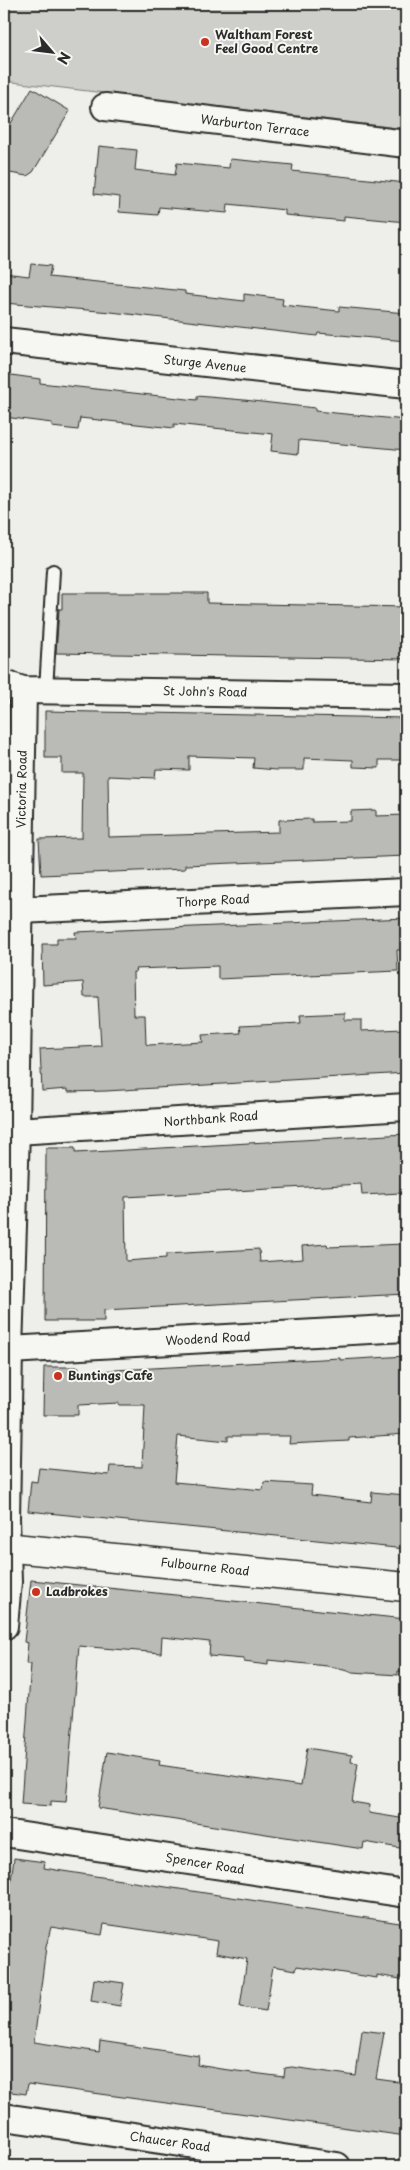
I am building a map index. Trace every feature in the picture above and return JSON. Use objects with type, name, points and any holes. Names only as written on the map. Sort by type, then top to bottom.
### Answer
[{"type":"main road","name":"Fulbourne Road","points":[[5,1547],[406,1587]]},
{"type":"street","name":"Warburton Terrace","points":[[105,107],[406,144]]},
{"type":"street","name":"Sturge Avenue","points":[[4,341],[406,385]]},
{"type":"street","name":"St John's Road","points":[[24,688],[406,696]]},
{"type":"street","name":"Victoria Road","points":[[4,1626],[8,1582],[5,1547],[16,1131],[11,1017],[20,910],[24,688]]},
{"type":"street","name":"Thorpe Road","points":[[20,910],[406,892]]},
{"type":"street","name":"Northbank Road","points":[[16,1131],[406,1107]]},
{"type":"street","name":"Woodend Road","points":[[9,1350],[406,1328]]},
{"type":"street","name":"Spencer Road","points":[[4,1833],[406,1894]]},
{"type":"street","name":"Chaucer Road","points":[[4,2117],[337,2166]]},
{"type":"lane","points":[[24,688],[53,571]]},
{"type":"shaded area","name":"Waltham Forest Feel Good Centre","points":[[4,4],[406,4],[406,129],[4,81]]},
{"type":"building","points":[[32,88],[70,111],[33,172],[27,176],[4,172],[4,135]]},
{"type":"building","points":[[99,146],[137,150],[135,170],[175,175],[177,163],[229,168],[230,159],[293,165],[292,171],[406,183],[406,222],[344,216],[344,221],[285,215],[285,210],[228,204],[227,213],[159,207],[158,215],[119,212],[120,197],[94,194]]},
{"type":"building","points":[[31,264],[51,266],[49,277],[185,291],[185,294],[244,301],[244,294],[283,299],[282,305],[339,311],[339,307],[406,313],[406,341],[318,333],[317,336],[111,312],[4,303],[4,273],[29,276]]},
{"type":"building","points":[[4,374],[40,379],[40,383],[197,400],[197,396],[244,400],[315,408],[315,411],[406,420],[406,450],[299,440],[298,454],[271,451],[273,434],[174,424],[174,428],[80,418],[78,430],[52,427],[52,423],[4,417]]},
{"type":"building","points":[[62,593],[207,593],[207,603],[406,607],[406,659],[56,653],[59,609],[62,609]]},
{"type":"building","points":[[45,711],[406,718],[406,760],[379,760],[379,768],[353,767],[353,760],[304,758],[304,770],[277,770],[253,768],[254,758],[189,756],[189,770],[156,769],[155,778],[108,776],[109,837],[279,832],[279,820],[312,819],[312,822],[351,821],[351,811],[376,810],[376,816],[406,815],[406,856],[185,865],[185,869],[41,875],[39,839],[82,838],[83,773],[62,773],[62,758],[45,758]]},
{"type":"building","points":[[406,918],[406,950],[397,950],[398,971],[218,979],[218,966],[135,969],[136,972],[133,972],[134,1015],[145,1015],[146,1044],[203,1042],[202,1035],[241,1033],[240,1026],[301,1023],[300,1015],[345,1013],[345,1020],[361,1020],[361,1031],[403,1029],[404,1044],[406,1043],[406,1073],[106,1091],[68,1092],[68,1089],[42,1091],[40,1049],[101,1046],[98,997],[84,997],[83,982],[43,985],[42,944],[57,944],[57,938],[76,938],[75,932]]},
{"type":"building","points":[[406,1134],[406,1181],[401,1181],[401,1193],[362,1195],[361,1184],[125,1197],[126,1261],[166,1258],[166,1254],[259,1249],[260,1262],[303,1259],[302,1246],[327,1244],[328,1247],[404,1244],[406,1294],[104,1310],[104,1321],[45,1321],[46,1148],[75,1148],[75,1153]]},
{"type":"building","points":[[406,1356],[406,1434],[349,1438],[349,1441],[289,1444],[290,1436],[228,1436],[228,1441],[178,1436],[174,1482],[263,1490],[264,1482],[312,1485],[311,1495],[371,1502],[372,1492],[406,1495],[406,1549],[28,1511],[31,1481],[37,1482],[39,1468],[109,1475],[110,1466],[142,1467],[145,1405],[119,1405],[119,1403],[78,1405],[78,1415],[43,1415],[44,1367],[79,1367],[78,1372]]},
{"type":"building","points":[[31,1580],[406,1619],[406,1672],[398,1671],[398,1675],[352,1672],[327,1666],[268,1660],[268,1665],[244,1662],[244,1659],[209,1656],[210,1642],[162,1637],[161,1653],[79,1646],[66,1802],[51,1801],[51,1806],[21,1804],[31,1664],[26,1664],[28,1643],[24,1642]]},
{"type":"building","points":[[307,1748],[352,1755],[351,1762],[358,1763],[352,1802],[370,1805],[369,1813],[406,1819],[406,1849],[364,1842],[363,1849],[98,1808],[107,1752],[160,1761],[159,1765],[301,1786]]},
{"type":"building","points":[[14,1858],[45,1862],[44,1868],[406,1924],[406,1980],[377,1975],[377,1978],[297,1966],[296,1970],[273,1966],[266,2011],[240,2007],[247,1959],[216,1953],[218,1941],[104,1924],[102,1935],[51,1927],[46,1947],[34,2042],[99,2052],[100,2041],[199,2056],[198,2065],[284,2077],[285,2068],[292,2067],[356,2076],[362,2030],[384,2033],[376,2079],[406,2083],[406,2136],[28,2084],[26,2094],[4,2091],[4,1932]]},
{"type":"building","points":[[94,1979],[124,1983],[120,2006],[91,2001]]},
{"type":"place","name":"Waltham Forest Feel Good Centre","points":[[205,42]]},
{"type":"place","name":"Buntings Cafe","points":[[58,1376]]},
{"type":"place","name":"Ladbrokes","points":[[36,1592]]}]
